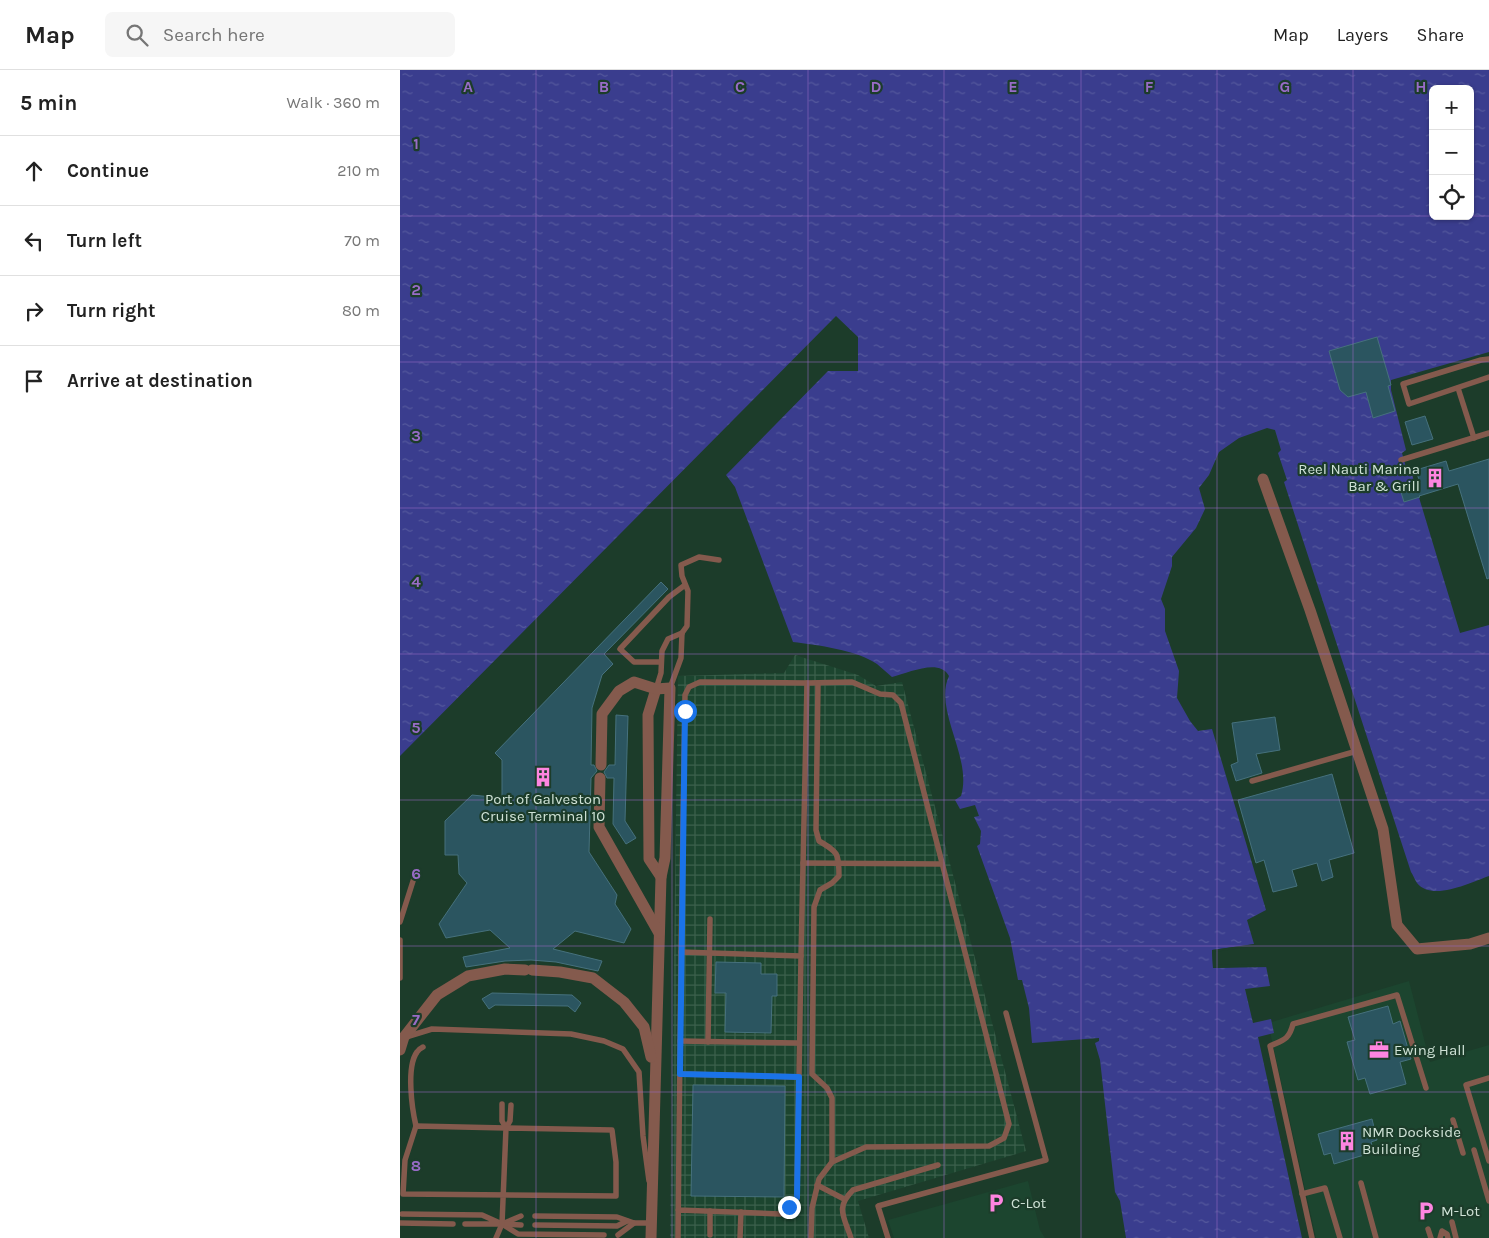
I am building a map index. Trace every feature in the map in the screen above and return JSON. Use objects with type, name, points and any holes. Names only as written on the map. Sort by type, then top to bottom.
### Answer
[{"type":"street","points":[[1263,479],[1310,610],[1383,829],[1397,925],[1417,949],[1470,944],[1489,938]]},
{"type":"street","points":[[601,765],[602,714],[619,691],[634,682],[656,689],[670,688],[665,858],[660,877],[658,933],[651,1238]]},
{"type":"street","points":[[656,689],[648,715],[649,859],[660,877]]},
{"type":"street","points":[[600,778],[599,826],[658,933]]},
{"type":"street","points":[[400,1050],[404,1037],[437,995],[468,976],[506,969],[560,972],[593,978],[624,1002],[644,1027],[655,1073]]},
{"type":"lane","points":[[1489,359],[1403,384],[1409,404],[1489,377]]},
{"type":"lane","points":[[1458,388],[1474,438]]},
{"type":"lane","points":[[1400,460],[1489,433]]},
{"type":"lane","points":[[670,688],[681,658],[682,634],[687,626],[688,591],[682,576],[681,565],[699,557],[719,560]]},
{"type":"lane","points":[[661,662],[634,662],[620,649],[669,598],[685,585]]},
{"type":"lane","points":[[656,689],[661,673],[662,651],[668,639],[682,634]]},
{"type":"lane","points":[[678,1238],[685,695],[688,687],[700,682],[852,682],[880,694],[893,695],[901,703],[1009,1124],[1004,1138],[989,1146],[866,1147],[832,1162],[817,1184],[812,1208],[811,1238]]},
{"type":"lane","points":[[678,1210],[780,1214],[797,1198],[807,683]]},
{"type":"lane","points":[[818,683],[816,830],[818,841],[832,849],[839,858],[839,876],[820,890],[814,907],[812,1074],[827,1088],[832,1098],[832,1162]]},
{"type":"lane","points":[[1252,781],[1357,751]]},
{"type":"lane","points":[[803,862],[942,864]]},
{"type":"lane","points":[[400,922],[414,878]]},
{"type":"lane","points":[[708,1042],[710,919]]},
{"type":"lane","points":[[400,940],[400,978]]},
{"type":"lane","points":[[681,952],[801,956]]},
{"type":"lane","points":[[1312,1238],[1270,1046],[1287,1038],[1291,1033],[1293,1024],[1397,995],[1426,1088]]},
{"type":"lane","points":[[888,1238],[878,1206],[1046,1160],[1006,1013]]},
{"type":"lane","points":[[404,1037],[432,1029],[572,1034],[604,1041],[623,1049],[640,1072],[647,1174],[652,1194]]},
{"type":"lane","points":[[680,1042],[799,1043]]},
{"type":"lane","points":[[416,1126],[612,1130],[616,1162],[616,1196],[403,1194],[405,1160],[416,1126],[412,1104],[411,1070],[417,1052],[424,1047]]},
{"type":"lane","points":[[680,1074],[799,1077]]},
{"type":"lane","points":[[1489,1078],[1466,1085],[1489,1161]]},
{"type":"lane","points":[[502,1104],[502,1121],[506,1128]]},
{"type":"lane","points":[[496,1238],[502,1224],[506,1128],[510,1121],[510,1105]]},
{"type":"lane","points":[[1453,1120],[1463,1153]]},
{"type":"lane","points":[[1474,1150],[1489,1201]]},
{"type":"lane","points":[[851,1238],[842,1210],[844,1199],[853,1190],[938,1165]]},
{"type":"lane","points":[[1361,1183],[1376,1238]]},
{"type":"lane","points":[[817,1184],[844,1199]]},
{"type":"lane","points":[[1302,1194],[1325,1188],[1340,1238]]},
{"type":"lane","points":[[710,1211],[710,1235]]},
{"type":"lane","points":[[740,1238],[741,1212]]},
{"type":"lane","points":[[402,1214],[482,1215],[518,1234],[604,1235]]},
{"type":"lane","points":[[502,1224],[521,1216]]},
{"type":"lane","points":[[535,1216],[617,1217],[634,1223],[651,1224]]},
{"type":"lane","points":[[535,1225],[618,1226],[627,1221]]},
{"type":"lane","points":[[1452,1222],[1456,1238]]},
{"type":"lane","points":[[400,1223],[453,1224]]},
{"type":"lane","points":[[618,1235],[634,1223]]},
{"type":"lane","points":[[465,1224],[521,1225]]},
{"type":"lane","points":[[1428,1229],[1431,1238]]},
{"type":"lane","points":[[1440,1238],[1442,1231],[1447,1234],[1448,1238]]},
{"type":"shaded area","points":[[795,655],[858,675],[876,686],[902,682],[1026,1151],[858,1201],[869,1238],[670,1238],[678,676],[784,673]]},
{"type":"shaded area","points":[[1409,981],[1430,1062],[1489,1045],[1489,1238],[1316,1238],[1268,1023]]},
{"type":"shaded area","name":"C-Lot","points":[[1028,1181],[1040,1230],[1045,1238],[894,1238],[888,1220]]},
{"type":"water","points":[[400,70],[1489,70],[1489,352],[1391,380],[1391,390],[1406,450],[1402,453],[1407,471],[1411,471],[1460,633],[1489,625],[1489,876],[1452,889],[1432,891],[1417,883],[1411,872],[1284,482],[1287,480],[1278,453],[1281,450],[1275,430],[1267,428],[1239,438],[1219,452],[1209,475],[1199,488],[1205,509],[1196,528],[1172,557],[1172,566],[1161,599],[1165,609],[1165,631],[1179,671],[1177,698],[1198,731],[1212,729],[1266,910],[1247,920],[1254,944],[1212,950],[1213,968],[1266,966],[1270,986],[1245,989],[1253,1023],[1271,1019],[1274,1033],[1258,1037],[1302,1238],[1126,1238],[1120,1201],[1115,1192],[1100,1060],[1095,1043],[1099,1041],[1099,1038],[1032,1043],[1029,1008],[1022,980],[1018,980],[1010,938],[977,846],[980,844],[981,831],[974,817],[979,816],[975,805],[960,809],[955,800],[961,796],[963,781],[962,766],[946,704],[945,689],[949,676],[938,668],[931,667],[892,677],[877,664],[859,655],[837,649],[793,642],[735,487],[726,475],[828,371],[858,371],[858,337],[836,316],[400,756]]},
{"type":"pier","points":[[1256,944],[1254,946],[1215,952],[1215,965],[1266,964],[1269,967],[1213,968],[1212,950]]},
{"type":"building","points":[[1377,337],[1391,385],[1388,386],[1395,411],[1373,418],[1366,392],[1348,397],[1340,390],[1329,351]]},
{"type":"building","points":[[1425,416],[1433,439],[1412,445],[1405,422]]},
{"type":"building","points":[[1489,459],[1489,578],[1487,579],[1458,484],[1404,502],[1400,489],[1420,483],[1416,470],[1446,461],[1449,471]]},
{"type":"building","name":"Port of Galveston Cruise Terminal 10","points":[[661,582],[668,589],[604,654],[613,664],[602,675],[592,708],[591,765],[594,765],[597,771],[591,778],[589,852],[617,895],[615,904],[631,929],[624,943],[575,931],[553,949],[602,961],[598,971],[556,962],[531,960],[505,961],[466,967],[463,957],[510,948],[490,930],[446,938],[439,924],[467,883],[459,874],[458,855],[445,855],[445,821],[472,795],[502,798],[502,760],[495,753]]},
{"type":"building","points":[[616,715],[628,716],[625,821],[636,838],[626,844],[613,824],[614,778],[607,778],[604,772],[609,765],[615,765]]},
{"type":"building","points":[[1275,717],[1280,750],[1256,754],[1262,773],[1236,781],[1231,765],[1238,762],[1232,723]]},
{"type":"building","points":[[1332,774],[1354,853],[1329,860],[1333,877],[1322,881],[1317,863],[1292,870],[1297,886],[1273,892],[1264,860],[1256,863],[1238,800]]},
{"type":"building","points":[[716,962],[761,963],[761,974],[777,974],[777,996],[772,996],[771,1033],[725,1032],[726,993],[715,993]]},
{"type":"building","points":[[492,993],[572,995],[581,1003],[575,1012],[568,1006],[495,1005],[489,1009],[482,999]]},
{"type":"building","name":"Ewing Hall","points":[[1388,1006],[1393,1024],[1400,1021],[1411,1059],[1400,1062],[1406,1084],[1370,1094],[1365,1078],[1358,1080],[1347,1042],[1355,1040],[1348,1017]]},
{"type":"building","points":[[693,1085],[785,1086],[784,1197],[691,1196]]},
{"type":"building","name":"NMR Dockside Building","points":[[1372,1119],[1377,1140],[1371,1142],[1374,1152],[1334,1164],[1331,1153],[1324,1155],[1318,1134]]},
{"type":"place","name":"Reel Nauti Marina Bar & Grill","points":[[1435,478]]},
{"type":"place","name":"Port of Galveston Cruise Terminal 10","points":[[543,777]]},
{"type":"place","name":"Ewing Hall","points":[[1379,1050]]},
{"type":"place","name":"NMR Dockside Building","points":[[1347,1141]]},
{"type":"place","name":"C-Lot","points":[[996,1203]]},
{"type":"place","name":"M-Lot","points":[[1426,1211]]},
{"type":"route","points":[[685,711],[680,1074],[799,1077],[797,1198],[789,1207]]}]
